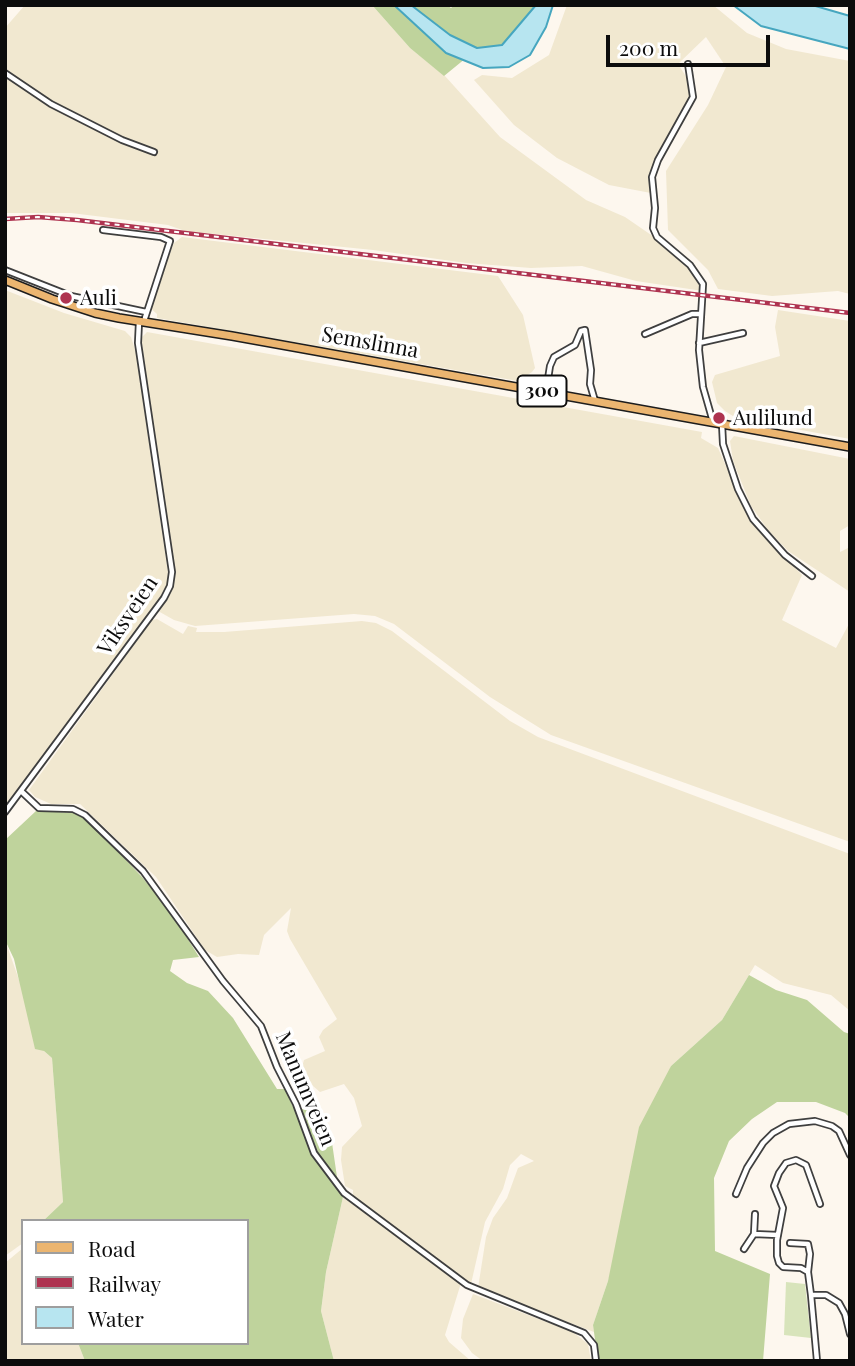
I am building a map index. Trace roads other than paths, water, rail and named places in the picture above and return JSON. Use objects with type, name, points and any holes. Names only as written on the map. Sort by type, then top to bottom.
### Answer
[{"type":"main road","name":"Semslinna","points":[[5,280],[52,299],[90,310],[143,317],[187,328],[850,447]]},
{"type":"street","points":[[688,64],[693,97],[658,160],[652,177],[656,208],[653,228],[657,237],[679,254],[702,280],[704,290],[699,343],[700,368],[713,422]]},
{"type":"street","points":[[5,72],[51,104],[122,140],[154,152]]},
{"type":"street","points":[[103,230],[161,237],[170,241],[143,317]]},
{"type":"street","name":"Semslinna","points":[[5,270],[71,296],[143,317]]},
{"type":"street","points":[[645,334],[692,314],[701,314]]},
{"type":"street","name":"Viksveien","points":[[5,812],[169,590],[172,572],[138,343],[143,317]]},
{"type":"street","points":[[546,392],[554,357],[575,345],[581,331],[585,330],[594,401]]},
{"type":"street","points":[[699,343],[743,333]]},
{"type":"street","points":[[722,424],[723,444],[738,489],[753,519],[785,555],[812,576]]},
{"type":"street","name":"Manumveien","points":[[21,791],[39,808],[72,809],[85,815],[151,882],[223,981],[257,1021],[296,1104],[314,1153],[344,1193],[467,1285],[583,1333],[594,1345],[596,1361]]},
{"type":"street","points":[[736,1194],[747,1168],[763,1143],[789,1124],[815,1121],[832,1126],[838,1131],[850,1155]]},
{"type":"street","points":[[808,1272],[801,1268],[780,1265],[777,1256],[783,1208],[774,1186],[786,1163],[796,1160],[806,1165],[820,1204]]},
{"type":"street","points":[[744,1249],[754,1234],[755,1214]]},
{"type":"street","points":[[754,1234],[778,1235]]},
{"type":"street","points":[[790,1243],[808,1244],[808,1272],[817,1361]]},
{"type":"street","points":[[811,1295],[826,1295],[838,1303],[845,1314],[850,1334]]},
{"type":"water","points":[[394,5],[411,5],[450,35],[477,48],[502,45],[536,5],[553,5],[546,27],[530,55],[509,67],[483,68],[446,53]]},
{"type":"water","points":[[733,5],[812,5],[850,16],[850,49],[761,26]]},
{"type":"railway","points":[[5,219],[38,217],[77,220],[850,313]]},
{"type":"place","name":"Auli","points":[[66,298]]},
{"type":"place","name":"Aulilund","points":[[719,418]]}]
